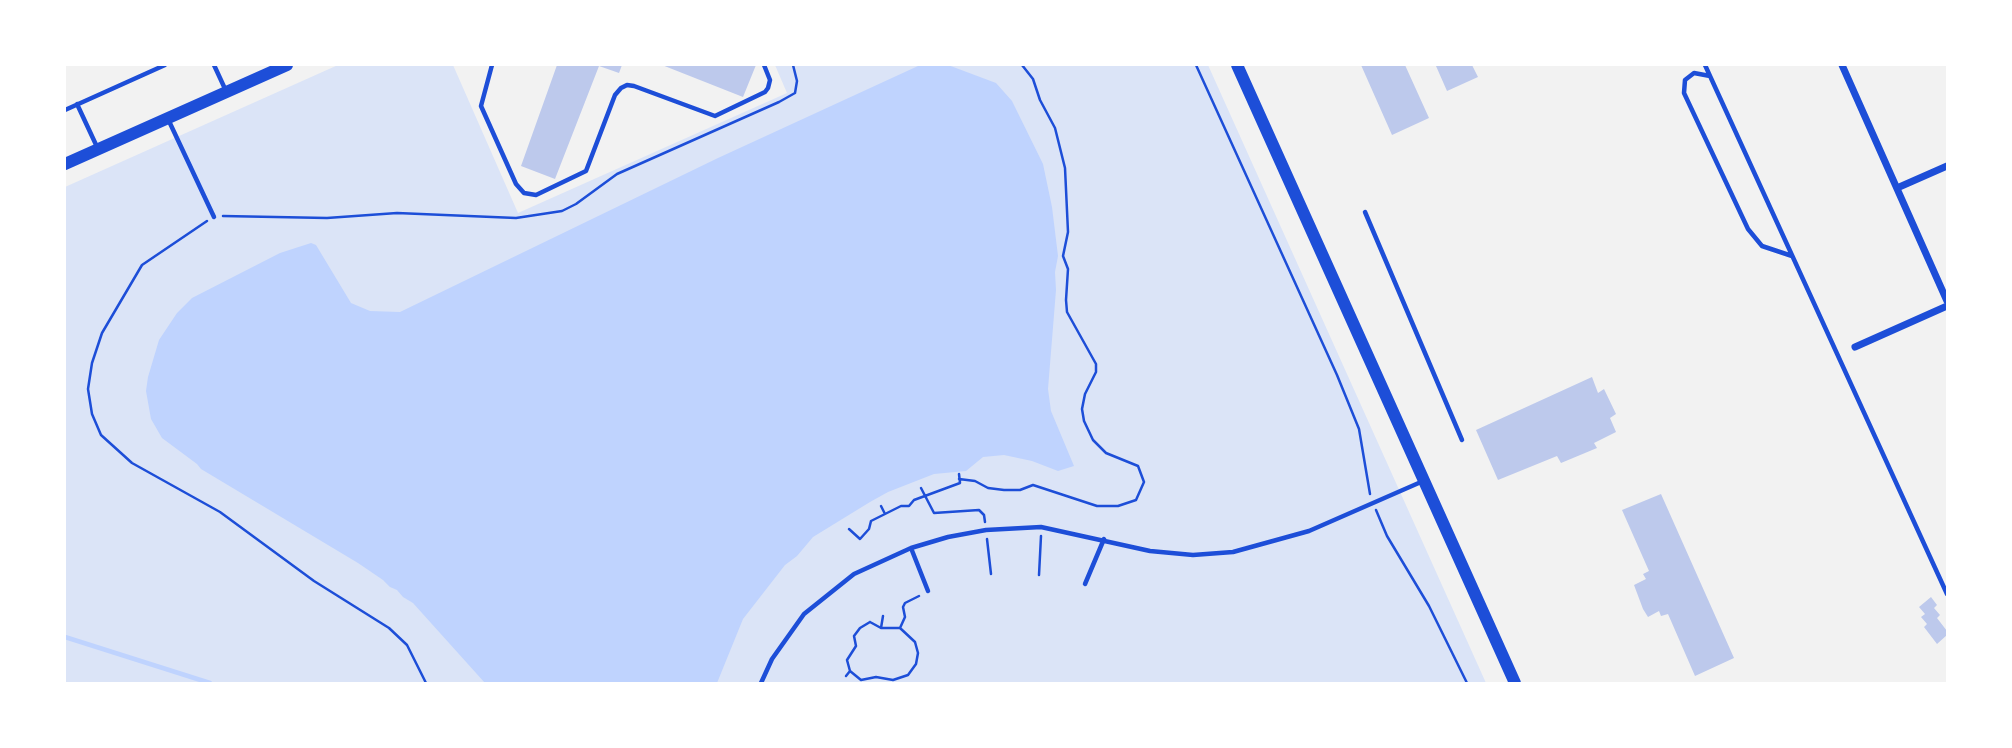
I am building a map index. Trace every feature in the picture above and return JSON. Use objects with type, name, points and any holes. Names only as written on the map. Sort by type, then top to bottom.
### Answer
[{"type":"main road","points":[[65,164],[287,65]]},
{"type":"main road","points":[[1237,65],[1515,683]]},
{"type":"street","points":[[1842,65],[1947,303],[1855,347]]},
{"type":"street","points":[[1897,188],[1947,166]]},
{"type":"lane","points":[[65,110],[165,65]]},
{"type":"lane","points":[[214,65],[226,92]]},
{"type":"lane","points":[[492,65],[481,106],[516,184],[529,195],[536,195],[586,171],[615,94],[621,88],[634,86],[716,116],[765,92],[770,80],[764,65]]},
{"type":"lane","points":[[1705,65],[1947,594]]},
{"type":"lane","points":[[1710,76],[1695,73],[1685,80],[1684,93],[1688,104],[1748,229],[1762,246],[1792,256]]},
{"type":"lane","points":[[77,104],[98,149]]},
{"type":"lane","points":[[168,118],[214,217]]},
{"type":"lane","points":[[1365,212],[1462,440]]},
{"type":"lane","points":[[761,683],[772,659],[804,614],[854,574],[911,548],[986,530],[1041,527],[1150,551],[1193,555],[1233,552],[1309,531],[1424,481]]},
{"type":"lane","points":[[1085,584],[1104,539]]},
{"type":"lane","points":[[911,548],[928,591]]},
{"type":"path","points":[[426,683],[407,645],[389,628],[314,581],[220,512],[132,463],[101,435],[92,414],[88,389],[92,363],[103,333],[142,265],[214,217],[225,215],[327,218],[397,213],[516,218],[562,211],[617,174],[795,93],[797,81],[793,65]]},
{"type":"path","points":[[849,528],[860,539],[869,529],[871,522],[901,506],[909,506],[914,500],[960,483],[959,477],[988,488],[1004,490],[1020,490],[1033,485],[1097,506],[1128,504],[1136,500],[1144,482],[1138,466],[1106,453],[1087,431],[1084,421],[1082,409],[1085,394],[1096,372],[1096,363],[1068,312],[1066,300],[1068,269],[1063,256],[1068,232],[1065,168],[1055,128],[1033,79],[1022,65]]},
{"type":"path","points":[[1196,65],[1359,429],[1369,492]]},
{"type":"path","points":[[921,488],[926,496]]},
{"type":"path","points":[[881,506],[885,514]]},
{"type":"path","points":[[1379,519],[1429,606],[1466,683]]},
{"type":"path","points":[[1039,575],[1041,527]]},
{"type":"path","points":[[900,628],[905,617],[905,603],[928,591]]},
{"type":"path","points":[[881,628],[883,616]]},
{"type":"path","points":[[870,622],[881,628],[900,628],[915,642],[918,653],[916,664],[908,675],[893,680],[876,677],[861,680],[850,671],[847,660],[856,646],[854,636],[860,628],[870,622]]},
{"type":"path","points":[[846,676],[850,671]]},
{"type":"shaded area","points":[[338,65],[453,65],[518,213],[787,93],[775,65],[1208,65],[1486,683],[65,683],[65,187]]},
{"type":"water","points":[[948,65],[996,83],[1012,101],[1043,164],[1058,256],[1048,389],[1051,411],[1074,466],[1058,471],[1032,461],[1004,455],[983,457],[966,471],[934,474],[870,502],[813,537],[797,556],[785,565],[743,619],[717,683],[485,683],[413,603],[397,590],[358,563],[201,469],[162,438],[151,419],[146,391],[148,377],[159,340],[177,313],[192,298],[280,253],[311,243],[316,245],[351,303],[370,311],[400,312],[718,158],[918,66]]},
{"type":"building","points":[[557,65],[622,65],[619,73],[599,66],[555,179],[521,166]]},
{"type":"building","points":[[662,65],[756,65],[743,97]]},
{"type":"building","points":[[1361,65],[1405,65],[1429,118],[1392,135]]},
{"type":"building","points":[[1472,65],[1478,77],[1447,91],[1436,66]]},
{"type":"building","points":[[1592,377],[1598,393],[1604,389],[1616,414],[1610,418],[1616,432],[1594,443],[1597,448],[1561,463],[1557,456],[1498,480],[1476,430]]},
{"type":"building","points":[[1661,494],[1734,658],[1695,676],[1668,614],[1661,616],[1659,611],[1648,617],[1634,585],[1646,579],[1643,574],[1649,571],[1622,510]]},
{"type":"building","points":[[1931,597],[1937,605],[1934,608],[1940,615],[1937,618],[1947,631],[1947,635],[1937,644],[1924,627],[1927,624],[1921,617],[1925,614],[1919,607]]},
{"type":"waterway","points":[[65,637],[210,683]]}]
